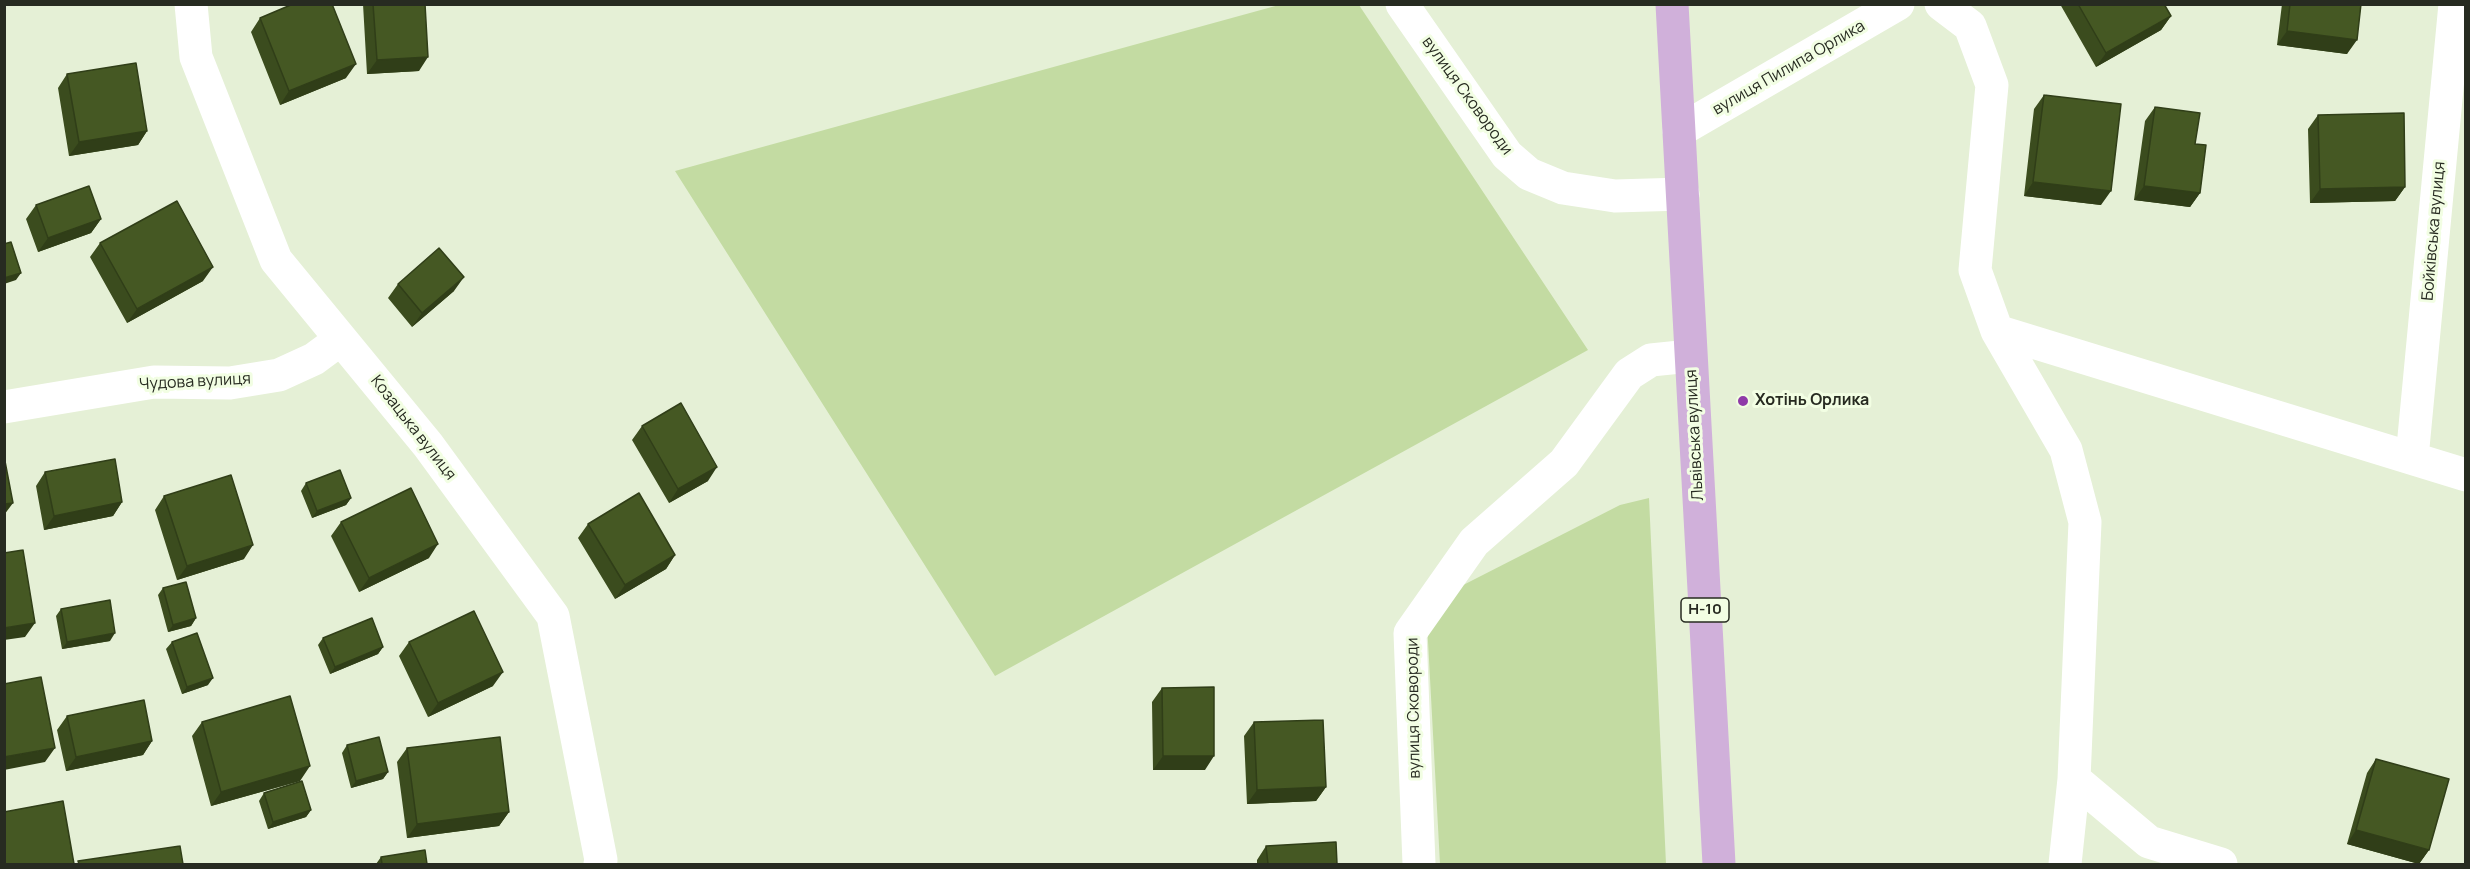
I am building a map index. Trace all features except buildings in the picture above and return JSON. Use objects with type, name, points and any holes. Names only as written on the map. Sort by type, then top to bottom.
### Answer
[{"type":"main road","name":"Львівська вулиця","points":[[1672,4],[1719,864]]},
{"type":"street","name":"Козацька вулиця","points":[[191,4],[196,57],[276,260],[428,445],[553,616],[600,864]]},
{"type":"street","name":"вулиця Сковороди","points":[[1402,4],[1507,155],[1529,174],[1563,188],[1615,196],[1683,194]]},
{"type":"street","name":"вулиця Пилипа Орлика","points":[[1679,131],[1898,4]]},
{"type":"street","points":[[1941,4],[1970,26],[1992,85],[1975,270],[1997,331],[2066,450],[2085,522],[2074,779],[2065,864]]},
{"type":"street","name":"Бойківська вулиця","points":[[2412,458],[2455,4]]},
{"type":"street","points":[[1997,331],[2466,475]]},
{"type":"street","name":"Чудова вулиця","points":[[4,407],[154,382],[230,382],[279,375],[314,359],[341,339]]},
{"type":"street","name":"вулиця Сковороди","points":[[1419,864],[1410,633],[1474,542],[1564,463],[1629,374],[1651,360],[1690,356]]},
{"type":"street","points":[[2074,779],[2149,842],[2221,864]]},
{"type":"green space","points":[[1279,5],[1359,5],[1588,350],[995,676],[675,171]]},
{"type":"green space","points":[[1649,498],[1666,864],[1440,864],[1426,604],[1620,505]]},
{"type":"place","name":"Хотінь Орлика","points":[[1743,401]]}]
